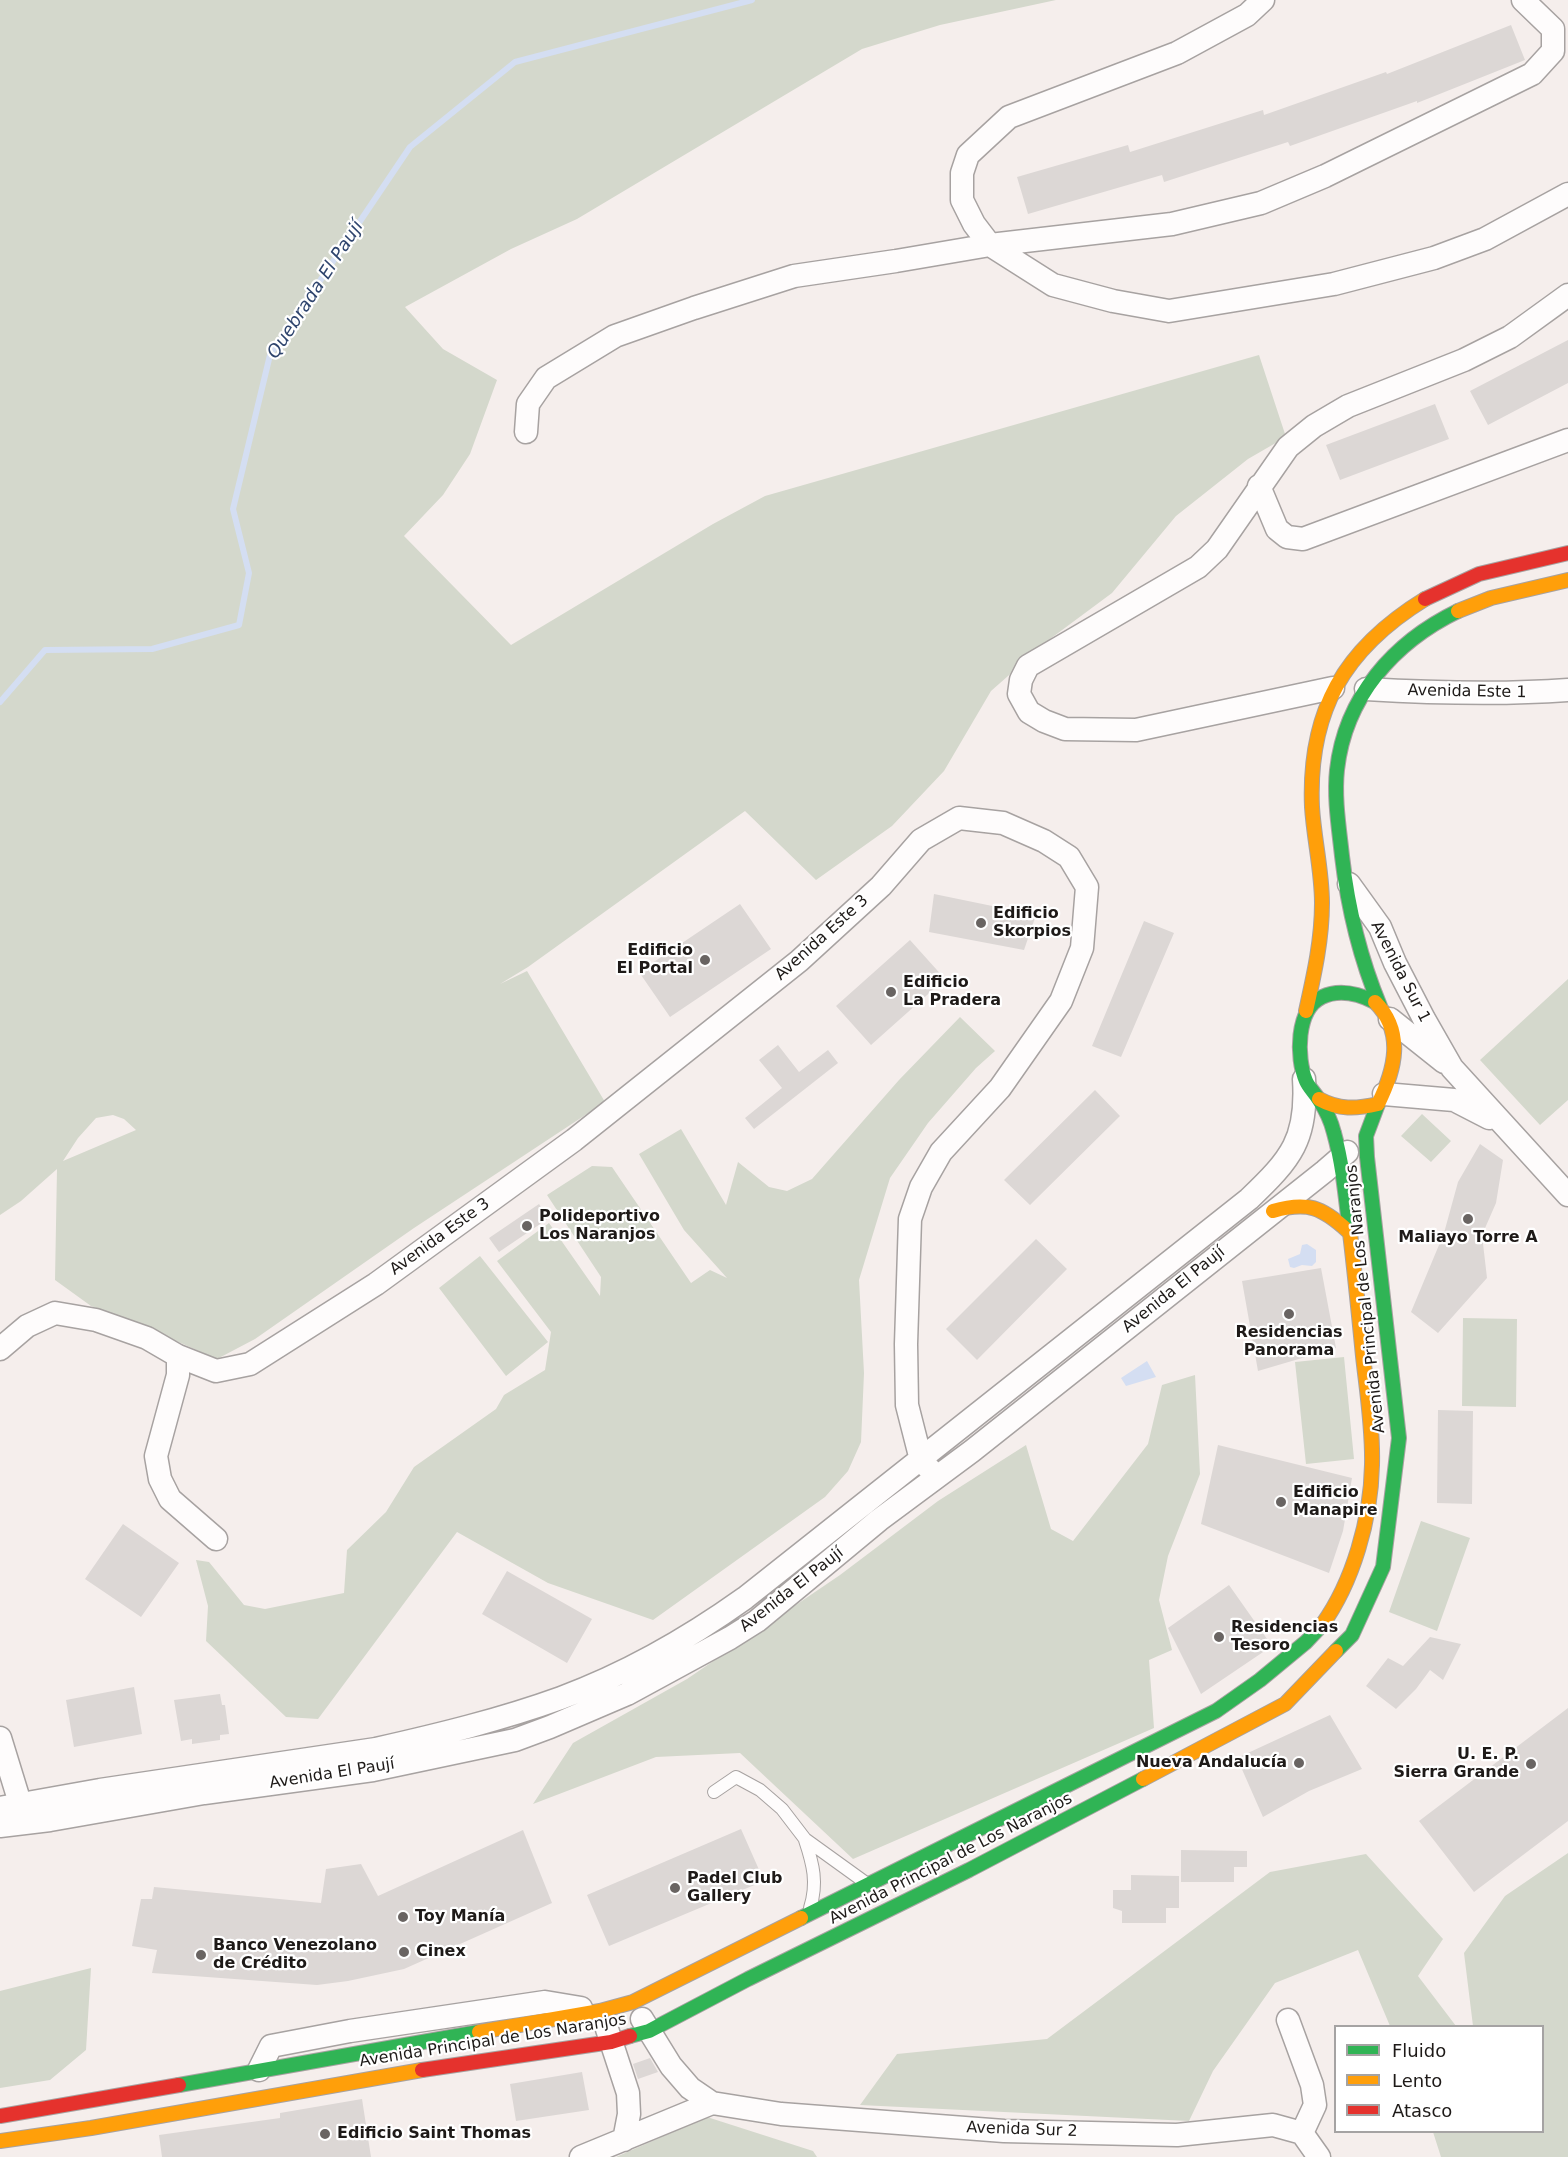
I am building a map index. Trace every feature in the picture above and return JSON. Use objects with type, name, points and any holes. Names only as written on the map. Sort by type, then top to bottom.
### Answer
[{"type":"main road","name":"Avenida Principal de Los Naranjos","points":[[600,2011],[633,2002],[1216,1711],[1260,1681],[1310,1638],[1323,1623],[1346,1582],[1362,1529],[1371,1481],[1369,1417],[1338,1159],[1334,1135],[1319,1099],[1309,1089],[1304,1079],[1300,1050],[1322,926],[1321,886],[1312,803],[1314,748],[1318,730],[1333,688],[1344,669],[1372,638],[1418,604],[1468,579],[1568,553]]},
{"type":"main road","name":"Avenida Principal de Los Naranjos","points":[[0,2141],[92,2128],[370,2078],[611,2042],[649,2031],[969,1870],[1285,1704],[1352,1635],[1383,1567],[1399,1438],[1366,1136],[1390,1075],[1395,1034],[1357,944],[1344,878],[1339,830],[1337,768],[1341,746],[1350,718],[1378,670],[1418,634],[1466,607],[1568,580]]},
{"type":"main road","points":[[1306,1011],[1320,998],[1341,993],[1365,996],[1374,1000],[1385,1012]]},
{"type":"main road","points":[[1319,1099],[1329,1106],[1340,1109],[1359,1108],[1381,1099]]},
{"type":"main road","points":[[1273,1211],[1299,1204],[1318,1207],[1348,1231]]},
{"type":"main road","points":[[0,2115],[259,2070]]},
{"type":"street","points":[[1263,0],[1247,15],[1177,53],[1010,117],[968,155],[962,173],[962,200],[974,224],[990,245],[1053,285],[1113,301],[1170,311],[1334,284],[1434,258],[1485,239],[1568,194]]},
{"type":"street","points":[[526,432],[528,404],[546,378],[615,336],[694,308],[794,276],[990,245],[1172,224],[1261,203],[1325,176],[1532,74],[1553,51],[1553,29],[1523,0]]},
{"type":"street","points":[[1333,688],[1136,730],[1065,729],[1029,712],[1019,694],[1028,666],[1198,567],[1217,549],[1288,447],[1314,426],[1348,406],[1464,360],[1510,337],[1568,295]]},
{"type":"street","points":[[1259,486],[1277,529],[1287,537],[1304,539],[1568,440]]},
{"type":"street","name":"Avenida Este 1","points":[[1366,689],[1534,693],[1568,690]]},
{"type":"street","name":"Avenida Este 3","points":[[0,1349],[27,1326],[55,1313],[96,1320],[147,1338],[178,1356],[216,1371],[250,1364],[376,1284],[574,1140],[799,961],[881,886],[921,840],[959,818],[1003,824],[1044,841],[1069,857],[1087,887],[1082,948],[1061,1001],[1000,1088],[941,1152],[921,1187],[910,1218],[906,1344],[908,1405],[928,1468]]},
{"type":"street","name":"Avenida Sur 1","points":[[1344,878],[1380,927],[1419,1010],[1452,1068]]},
{"type":"street","name":"Avenida Sur 1","points":[[1385,1012],[1452,1068],[1568,1195]]},
{"type":"street","name":"Avenida El Paují","points":[[0,1826],[15,1812],[204,1793],[373,1770],[514,1740],[603,1706],[653,1681],[757,1621],[928,1468],[1250,1199],[1287,1160],[1301,1131],[1305,1110],[1304,1079]]},
{"type":"street","name":"Avenida Sur 1","points":[[1381,1099],[1454,1100],[1508,1130]]},
{"type":"street","name":"Avenida El Paují","points":[[928,1468],[972,1451],[1366,1136]]},
{"type":"street","points":[[178,1356],[178,1375],[156,1456],[160,1479],[170,1499],[216,1539]]},
{"type":"street","points":[[0,1738],[15,1812]]},
{"type":"street","points":[[259,2070],[271,2046],[350,2031],[545,2002],[600,2011],[628,2093],[624,2140]]},
{"type":"street","name":"Avenida Sur 2","points":[[633,2002],[671,2066],[690,2088],[712,2103],[781,2114],[1004,2131],[1177,2135],[1273,2125],[1302,2133]]},
{"type":"street","points":[[1288,2020],[1311,2085],[1315,2104],[1302,2133],[1319,2157]]},
{"type":"street","points":[[582,2157],[712,2103]]},
{"type":"lane","points":[[714,1792],[736,1777],[759,1790],[782,1809],[805,1839],[867,1884]]},
{"type":"lane","points":[[805,1839],[815,1882],[808,1914]]},
{"type":"shaded area","points":[[0,0],[1056,0],[940,25],[862,49],[577,219],[511,249],[405,307],[443,349],[497,380],[470,454],[443,495],[404,536],[511,645],[713,524],[765,496],[1259,355],[1286,437],[1248,459],[1176,516],[1112,593],[1050,639],[991,691],[944,771],[892,826],[816,880],[745,811],[528,967],[500,984],[527,971],[605,1102],[414,1228],[255,1339],[217,1359],[91,1306],[55,1280],[57,1169],[21,1201],[0,1215]],"holes":[[[113,1115],[124,1119],[136,1130],[63,1161],[78,1138],[96,1118]]]},
{"type":"shaded area","points":[[1568,979],[1568,1100],[1540,1125],[1480,1060]]},
{"type":"shaded area","points":[[960,1017],[995,1051],[976,1068],[928,1123],[890,1178],[859,1280],[864,1373],[861,1442],[848,1471],[825,1497],[653,1620],[548,1583],[457,1532],[318,1719],[286,1717],[206,1641],[208,1606],[196,1560],[209,1562],[244,1605],[265,1609],[344,1593],[347,1550],[386,1512],[414,1467],[496,1409],[504,1395],[545,1370],[551,1332],[497,1261],[549,1223],[600,1296],[601,1277],[547,1195],[592,1166],[612,1167],[691,1283],[710,1270],[727,1278],[684,1230],[639,1154],[681,1129],[726,1205],[738,1162],[769,1187],[787,1191],[812,1179],[899,1080]]},
{"type":"shaded area","points":[[1422,1114],[1451,1141],[1431,1162],[1401,1136]]},
{"type":"shaded area","points":[[480,1256],[548,1342],[506,1376],[439,1288]]},
{"type":"shaded area","points":[[1463,1318],[1517,1319],[1516,1407],[1462,1406]]},
{"type":"shaded area","points":[[1344,1357],[1354,1459],[1306,1464],[1295,1362]]},
{"type":"shaded area","points":[[1195,1375],[1200,1474],[1168,1556],[1159,1600],[1172,1650],[1149,1660],[1154,1728],[853,1859],[740,1753],[656,1757],[533,1804],[573,1743],[687,1679],[840,1575],[938,1501],[1026,1445],[1051,1529],[1073,1541],[1148,1444],[1162,1385]]},
{"type":"shaded area","points":[[1421,1521],[1470,1538],[1437,1631],[1389,1612]]},
{"type":"shaded area","points":[[1568,1853],[1568,2157],[1441,2157],[1433,2133],[1544,2133],[1544,2025],[1473,2025],[1464,1953],[1505,1896]]},
{"type":"shaded area","points":[[1366,1854],[1443,1939],[1418,1976],[1455,2025],[1390,2025],[1358,1950],[1275,1983],[1213,2071],[1189,2121],[860,2105],[897,2054],[1047,2039],[1270,1872]]},
{"type":"shaded area","points":[[91,1968],[86,2050],[50,2080],[0,2088],[0,1991]]},
{"type":"shaded area","points":[[707,2117],[813,2151],[817,2157],[616,2157]]},
{"type":"water","points":[[1307,1244],[1316,1250],[1316,1262],[1312,1266],[1290,1267],[1288,1259],[1300,1254],[1302,1245]]},
{"type":"water","points":[[1147,1361],[1156,1377],[1126,1386],[1121,1378]]},
{"type":"building","points":[[1511,25],[1525,60],[1417,103],[1417,101],[1290,146],[1288,142],[1164,182],[1162,175],[1028,214],[1017,177],[1128,145],[1130,152],[1263,110],[1264,115],[1386,72],[1387,74]]},
{"type":"building","points":[[1568,340],[1568,383],[1488,425],[1470,391]]},
{"type":"building","points":[[1435,404],[1449,439],[1340,480],[1326,445]]},
{"type":"building","name":"Edificio Skorpios","points":[[934,894],[1036,915],[1024,950],[929,932]]},
{"type":"building","name":"Edificio El Portal","points":[[740,904],[771,949],[670,1017],[639,972]]},
{"type":"building","points":[[1144,921],[1174,933],[1121,1057],[1092,1046]]},
{"type":"building","name":"Edificio La Pradera","points":[[910,940],[945,979],[871,1045],[836,1006]]},
{"type":"building","points":[[778,1045],[799,1072],[828,1050],[838,1063],[754,1129],[745,1118],[782,1088],[759,1060]]},
{"type":"building","points":[[1095,1090],[1120,1116],[1030,1205],[1004,1180]]},
{"type":"building","points":[[1480,1144],[1503,1160],[1496,1203],[1482,1235],[1487,1278],[1438,1333],[1411,1312],[1444,1233],[1458,1182]]},
{"type":"building","points":[[539,1204],[549,1218],[499,1252],[489,1238]]},
{"type":"building","points":[[1036,1239],[1067,1269],[977,1360],[946,1329]]},
{"type":"building","name":"Residencias Panorama","points":[[1321,1268],[1336,1348],[1258,1371],[1242,1281]]},
{"type":"building","points":[[1438,1410],[1473,1411],[1472,1504],[1437,1503]]},
{"type":"building","name":"Edificio Manapire","points":[[1218,1445],[1352,1478],[1343,1531],[1329,1573],[1201,1524]]},
{"type":"building","points":[[123,1524],[179,1563],[141,1617],[85,1579]]},
{"type":"building","points":[[507,1571],[592,1619],[567,1663],[482,1614]]},
{"type":"building","name":"Residencias Tesoro","points":[[1229,1585],[1272,1646],[1201,1694],[1168,1628]]},
{"type":"building","points":[[1430,1637],[1461,1644],[1443,1680],[1430,1670],[1416,1689],[1396,1709],[1366,1686],[1388,1658],[1403,1666]]},
{"type":"building","points":[[134,1687],[142,1734],[74,1747],[66,1700]]},
{"type":"building","points":[[220,1694],[222,1705],[225,1705],[229,1734],[220,1735],[220,1740],[192,1744],[192,1739],[181,1741],[174,1700]]},
{"type":"building","name":"U. E. P. Sierra Grande","points":[[1568,1708],[1568,1821],[1474,1892],[1419,1821]]},
{"type":"building","name":"Nueva Andalucía","points":[[1330,1715],[1362,1769],[1309,1791],[1263,1817],[1237,1758]]},
{"type":"building","name":"Padel Club Gallery","points":[[741,1829],[764,1881],[609,1946],[587,1895]]},
{"type":"building","points":[[523,1830],[552,1903],[404,1969],[317,1985],[152,1973],[157,1950],[132,1946],[141,1899],[152,1899],[154,1887],[321,1903],[326,1869],[361,1864],[378,1896]]},
{"type":"building","points":[[1181,1850],[1247,1851],[1247,1867],[1234,1867],[1234,1882],[1181,1882]]},
{"type":"building","points":[[1131,1875],[1179,1876],[1179,1908],[1166,1908],[1166,1923],[1122,1923],[1122,1911],[1113,1908],[1113,1890],[1131,1890]]},
{"type":"building","points":[[650,2058],[658,2072],[638,2079],[633,2064]]},
{"type":"building","points":[[582,2072],[589,2110],[516,2121],[510,2084]]},
{"type":"building","points":[[362,2099],[371,2157],[162,2157],[159,2135],[280,2118],[280,2113]]},
{"type":"waterway","name":"Quebrada El Paují","points":[[0,702],[45,650],[152,649],[239,625],[249,573],[233,509],[270,355],[410,147],[515,62],[752,0]]},
{"type":"traffic: fast","points":[[1380,1006],[1351,914],[1345,875],[1336,791],[1342,743],[1350,719],[1376,675],[1413,639],[1458,611]]},
{"type":"traffic: fast","points":[[1350,1233],[1344,1183],[1333,1129],[1322,1104],[1307,1084],[1301,1060],[1300,1035],[1307,1012],[1313,1003],[1322,997],[1335,993],[1349,993],[1375,1002]]},
{"type":"traffic: fast","points":[[1336,1651],[1352,1635],[1383,1567],[1399,1438],[1367,1157],[1366,1136],[1378,1104]]},
{"type":"traffic: fast","points":[[801,1918],[1216,1711],[1260,1680],[1306,1642],[1322,1625]]},
{"type":"traffic: fast","points":[[630,2036],[649,2031],[748,1979],[969,1870],[1143,1779]]},
{"type":"traffic: fast","points":[[179,2085],[479,2032]]},
{"type":"traffic: slow","points":[[1458,611],[1491,598],[1568,580]]},
{"type":"traffic: slow","points":[[1306,1011],[1322,917],[1321,879],[1312,807],[1312,773],[1325,712],[1337,686],[1353,661],[1397,618],[1425,599]]},
{"type":"traffic: slow","points":[[1319,1099],[1348,1108],[1378,1104],[1389,1078],[1394,1038],[1391,1026],[1375,1002]]},
{"type":"traffic: slow","points":[[1273,1211],[1295,1207],[1314,1208],[1330,1216],[1348,1231]]},
{"type":"traffic: slow","points":[[1322,1625],[1333,1608],[1351,1570],[1364,1528],[1371,1486],[1371,1424],[1350,1233]]},
{"type":"traffic: slow","points":[[1143,1779],[1285,1704],[1336,1651]]},
{"type":"traffic: slow","points":[[479,2032],[600,2011],[633,2002],[801,1918]]},
{"type":"traffic: slow","points":[[0,2141],[91,2128],[422,2070]]},
{"type":"traffic: jam","points":[[1425,599],[1479,574],[1568,553]]},
{"type":"traffic: jam","points":[[422,2070],[611,2042],[630,2036]]},
{"type":"traffic: jam","points":[[0,2116],[179,2085]]},
{"type":"place","name":"Edificio Skorpios","points":[[981,923]]},
{"type":"place","name":"Edificio El Portal","points":[[705,960]]},
{"type":"place","name":"Edificio La Pradera","points":[[891,992]]},
{"type":"place","name":"Maliayo Torre A","points":[[1468,1219]]},
{"type":"place","name":"Polideportivo Los Naranjos","points":[[527,1226]]},
{"type":"place","name":"Residencias Panorama","points":[[1289,1314]]},
{"type":"place","name":"Edificio Manapire","points":[[1281,1502]]},
{"type":"place","name":"Residencias Tesoro","points":[[1219,1637]]},
{"type":"place","name":"Nueva Andalucía","points":[[1299,1763]]},
{"type":"place","name":"U. E. P. Sierra Grande","points":[[1531,1764]]},
{"type":"place","name":"Padel Club Gallery","points":[[675,1888]]},
{"type":"place","name":"Toy Manía","points":[[403,1917]]},
{"type":"place","name":"Cinex","points":[[404,1952]]},
{"type":"place","name":"Banco Venezolano de Crédito","points":[[201,1955]]},
{"type":"place","name":"Edificio Saint Thomas","points":[[325,2134]]}]
